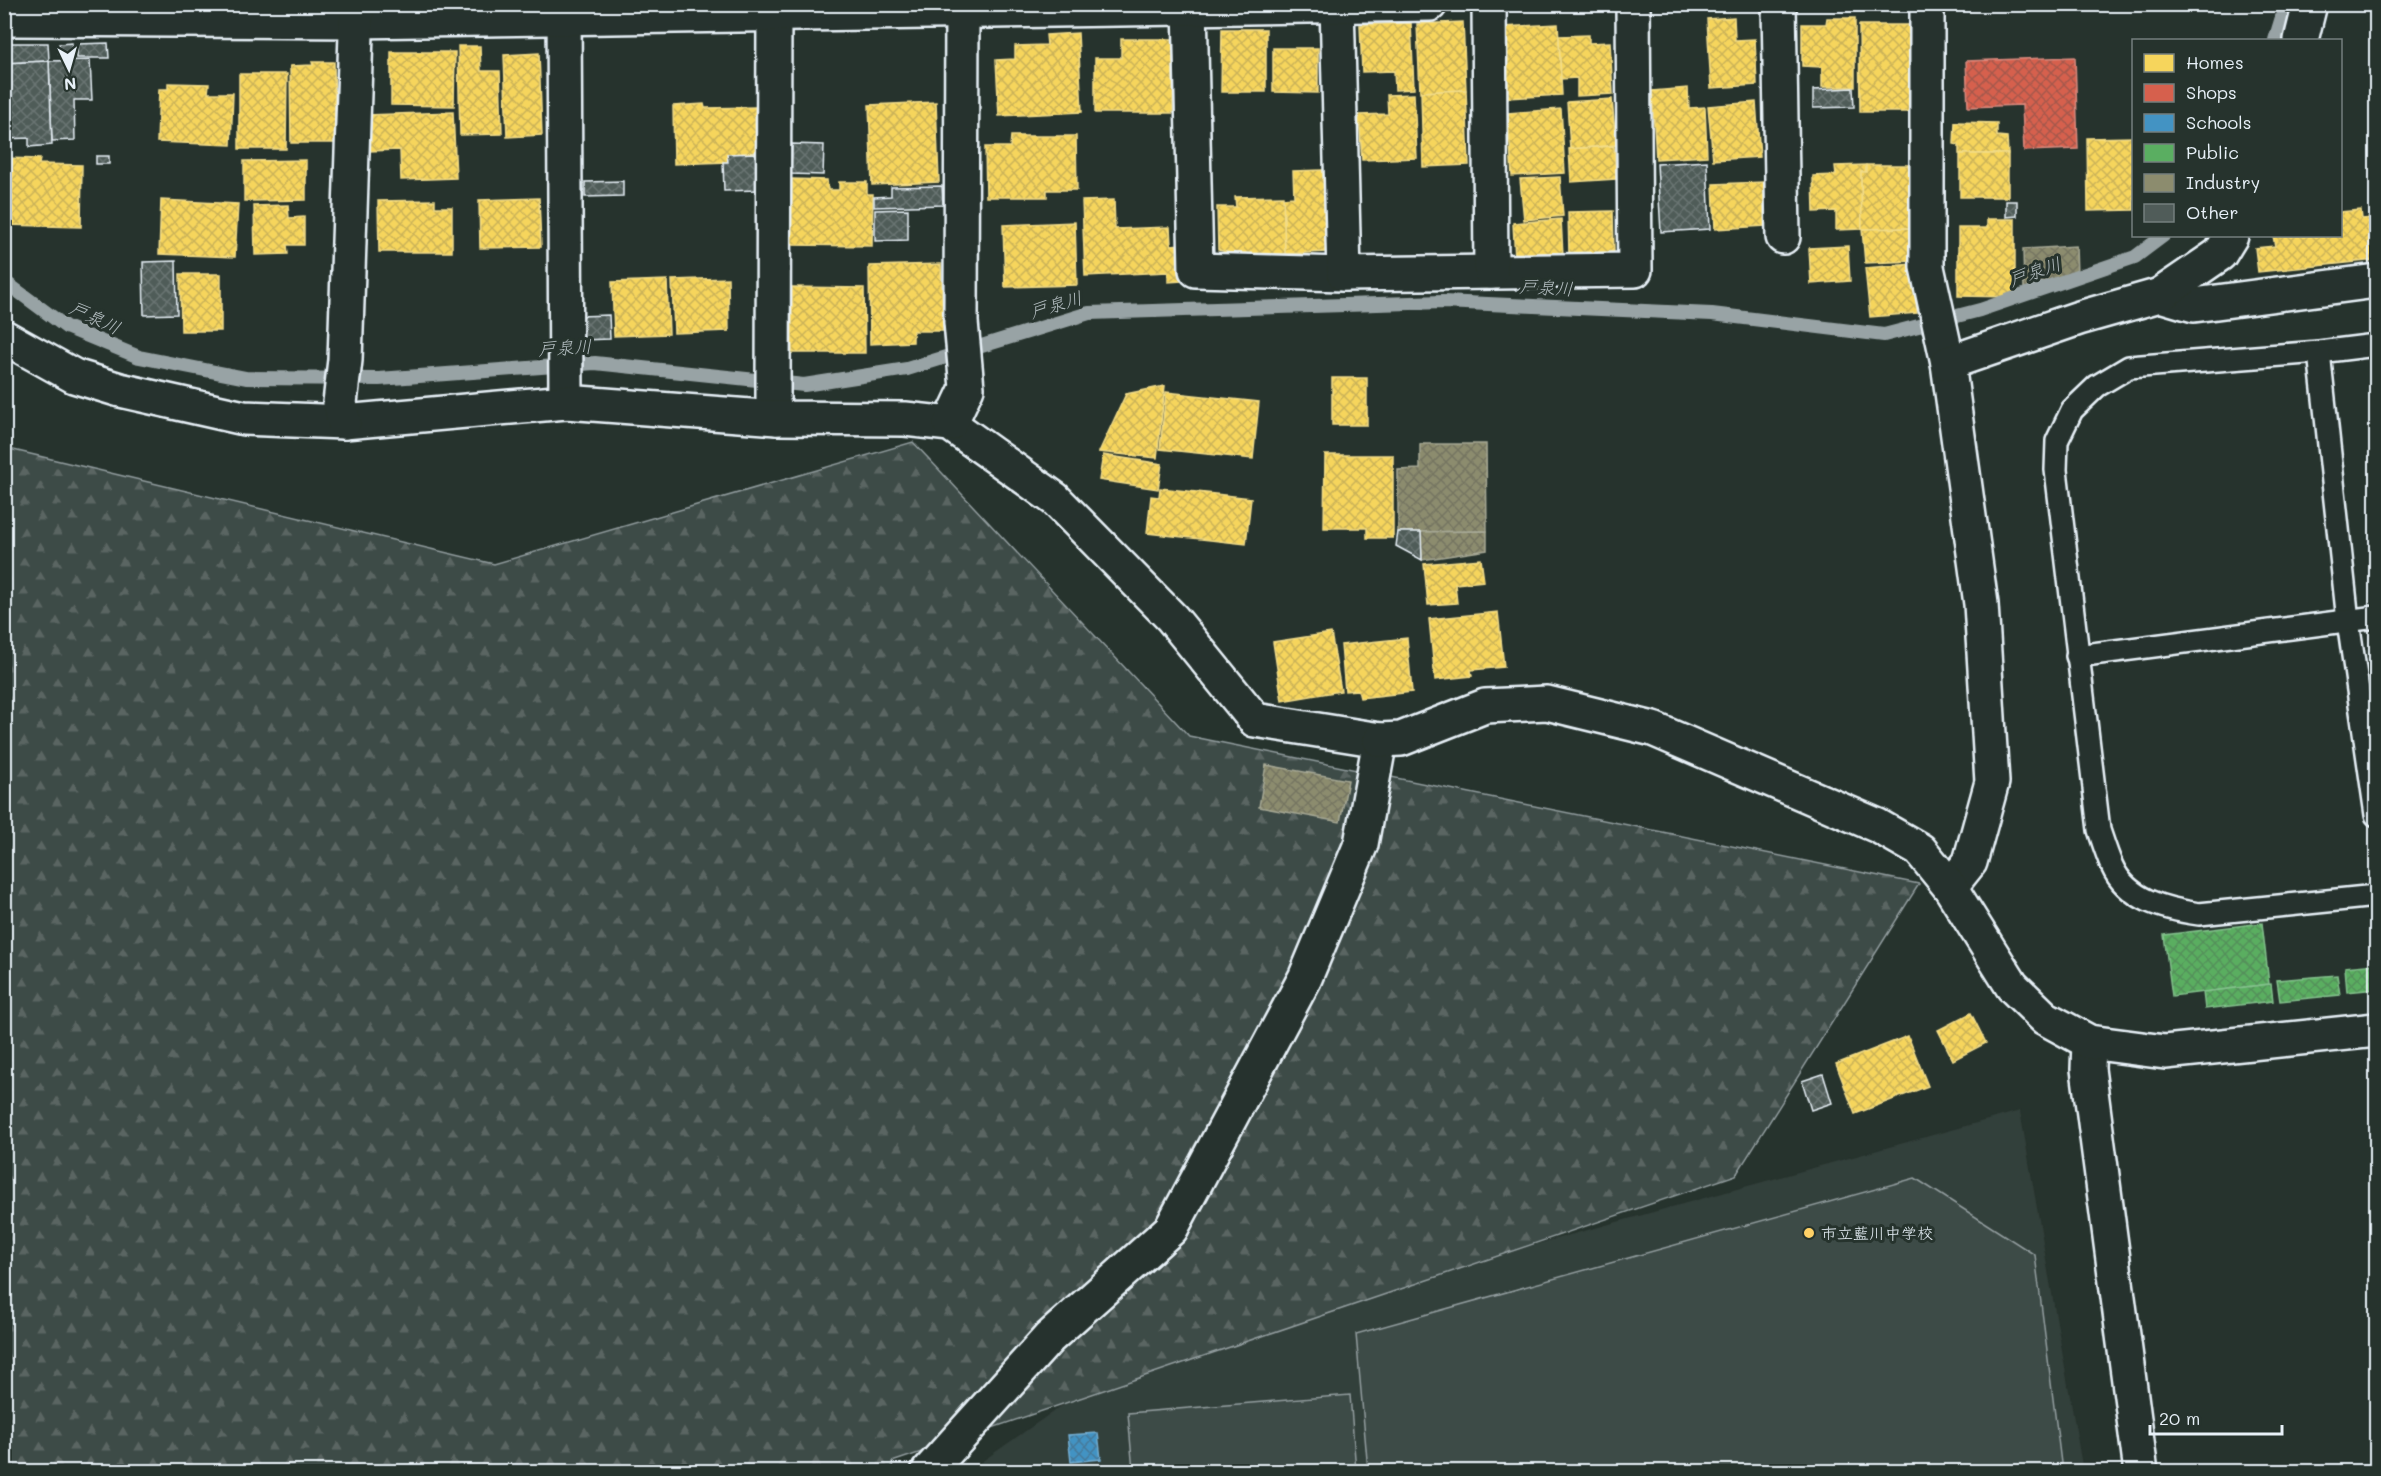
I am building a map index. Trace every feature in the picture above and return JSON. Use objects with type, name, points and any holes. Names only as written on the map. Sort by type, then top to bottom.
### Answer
[{"type":"street","points":[[12,19],[356,13],[1430,4]]},
{"type":"street","points":[[1489,4],[1491,273]]},
{"type":"street","points":[[1190,6],[1196,270],[1344,274],[1635,270],[1633,4]]},
{"type":"street","points":[[1779,4],[1783,237]]},
{"type":"street","points":[[1927,4],[1927,267],[1948,363],[1981,604],[1992,782],[1970,862],[1950,887]]},
{"type":"street","points":[[2301,39],[2310,4]]},
{"type":"street","points":[[1337,5],[1344,274]]},
{"type":"street","points":[[950,424],[967,388],[961,322],[962,9]]},
{"type":"street","points":[[774,10],[773,402],[777,418]]},
{"type":"street","points":[[564,11],[566,402]]},
{"type":"street","points":[[344,422],[340,403],[345,360],[356,13]]},
{"type":"street","points":[[1948,363],[2079,318],[2160,295],[2220,254],[2230,237]]},
{"type":"street","points":[[2160,295],[2194,305],[2376,281]]},
{"type":"street","points":[[4,337],[74,376],[120,390],[244,418],[344,422],[566,402],[777,418],[905,419],[950,424],[1054,499],[1172,618],[1254,720],[1380,740],[1401,739],[1485,706],[1547,702],[1653,729],[1878,826],[1920,850],[1950,887],[2012,986],[2045,1018],[2089,1042],[2165,1052],[2376,1030]]},
{"type":"street","points":[[928,1472],[1048,1338],[1171,1229],[1305,978],[1361,844],[1380,740]]},
{"type":"street","points":[[2089,1042],[2088,1070],[2141,1472]]},
{"type":"lane","points":[[2376,345],[2319,352],[2129,367],[2097,386],[2072,410],[2057,441],[2056,470],[2099,830],[2112,868],[2130,892],[2170,910],[2199,914],[2376,896]]},
{"type":"lane","points":[[2319,352],[2348,621],[2376,815]]},
{"type":"lane","points":[[2077,656],[2376,617]]},
{"type":"shaded area","name":"市立藍川中学校","points":[[2020,1111],[2083,1471],[967,1472],[1134,1355]]},
{"type":"green space","points":[[913,442],[1189,736],[1919,884],[1736,1175],[892,1462],[893,1471],[5,1472],[5,448],[494,564]]},
{"type":"green space","name":"市立藍川中学校","points":[[1915,1178],[2035,1255],[2062,1471],[1368,1471],[1356,1334]]},
{"type":"green space","points":[[1350,1395],[1356,1471],[1133,1471],[1128,1413]]},
{"type":"building: Homes","points":[[1734,17],[1735,40],[1755,39],[1757,85],[1711,88],[1707,19]]},
{"type":"building: Homes","points":[[1827,18],[1855,18],[1855,87],[1822,87],[1822,67],[1802,66],[1802,24],[1826,24]]},
{"type":"building: Homes","points":[[1463,22],[1466,90],[1420,92],[1417,24]]},
{"type":"building: Homes","points":[[1411,23],[1414,89],[1395,90],[1394,71],[1362,72],[1360,25]]},
{"type":"building: Homes","points":[[1558,24],[1562,95],[1507,98],[1503,27]]},
{"type":"building: Homes","points":[[1859,25],[1911,25],[1912,112],[1860,112]]},
{"type":"building: Homes","points":[[1222,29],[1266,29],[1266,92],[1221,92]]},
{"type":"building: Homes","points":[[1078,33],[1082,112],[999,116],[996,60],[1015,59],[1015,46],[1047,45],[1046,35]]},
{"type":"building: Homes","points":[[1589,35],[1589,43],[1610,42],[1613,94],[1577,96],[1577,78],[1561,79],[1559,36]]},
{"type":"building: Homes","points":[[1121,39],[1173,39],[1173,113],[1095,113],[1095,58],[1121,58]]},
{"type":"building: Homes","points":[[458,46],[480,46],[481,71],[500,71],[502,134],[460,135]]},
{"type":"building: Homes","points":[[1273,48],[1318,48],[1318,93],[1273,92]]},
{"type":"building: Homes","points":[[391,52],[455,52],[454,106],[391,105]]},
{"type":"building: Homes","points":[[539,53],[542,135],[507,137],[504,55]]},
{"type":"building: Homes","points":[[312,62],[334,62],[335,143],[291,143],[290,66],[313,65]]},
{"type":"building: Homes","points":[[239,74],[287,74],[286,149],[239,149]]},
{"type":"building: Homes","points":[[168,83],[209,84],[208,93],[233,93],[231,145],[157,142],[159,89],[168,89]]},
{"type":"building: Homes","points":[[1688,88],[1689,108],[1705,107],[1707,156],[1656,159],[1652,91]]},
{"type":"building: Homes","points":[[1466,90],[1469,165],[1423,167],[1421,92]]},
{"type":"building: Homes","points":[[1414,94],[1417,158],[1362,160],[1359,115],[1388,114],[1387,95]]},
{"type":"building: Homes","points":[[1612,99],[1616,145],[1570,149],[1567,102]]},
{"type":"building: Homes","points":[[936,102],[939,182],[872,185],[869,105]]},
{"type":"building: Homes","points":[[1756,102],[1760,157],[1713,160],[1708,106]]},
{"type":"building: Homes","points":[[704,104],[705,108],[755,107],[756,153],[727,154],[728,162],[674,164],[673,106]]},
{"type":"building: Homes","points":[[1561,109],[1565,173],[1512,176],[1508,113]]},
{"type":"building: Homes","points":[[453,112],[456,178],[401,180],[400,150],[368,151],[366,115]]},
{"type":"building: Homes","points":[[1955,122],[1997,123],[1997,136],[2007,137],[2008,154],[1959,154],[1959,145],[1954,144]]},
{"type":"building: Homes","points":[[1011,136],[1076,136],[1077,190],[1047,190],[1047,197],[986,197],[985,147],[1010,147]]},
{"type":"building: Homes","points":[[2132,137],[2132,210],[2088,211],[2087,138]]},
{"type":"building: Homes","points":[[1614,146],[1616,179],[1571,182],[1569,149]]},
{"type":"building: Homes","points":[[1960,154],[2008,154],[2008,197],[1960,197]]},
{"type":"building: Homes","points":[[4,158],[40,159],[39,164],[82,165],[81,227],[6,225]]},
{"type":"building: Homes","points":[[306,160],[306,200],[244,201],[244,161]]},
{"type":"building: Homes","points":[[1866,165],[1866,172],[1861,172],[1862,229],[1836,230],[1836,211],[1814,212],[1813,176],[1836,175],[1835,166]]},
{"type":"building: Homes","points":[[1866,165],[1914,165],[1912,228],[1862,229],[1861,172],[1866,172]]},
{"type":"building: Homes","points":[[1323,170],[1326,252],[1285,254],[1283,198],[1294,197],[1293,171]]},
{"type":"building: Homes","points":[[1560,177],[1563,216],[1524,220],[1520,179]]},
{"type":"building: Homes","points":[[792,179],[827,180],[828,190],[839,190],[839,182],[867,182],[867,194],[873,194],[872,246],[791,245]]},
{"type":"building: Homes","points":[[1764,182],[1766,226],[1715,229],[1713,184]]},
{"type":"building: Homes","points":[[1283,196],[1285,254],[1240,255],[1218,250],[1217,207],[1236,207],[1235,197]]},
{"type":"building: Homes","points":[[539,198],[541,247],[480,248],[479,200]]},
{"type":"building: Homes","points":[[161,200],[238,204],[235,257],[159,254]]},
{"type":"building: Homes","points":[[435,200],[435,207],[452,207],[452,252],[379,252],[378,201]]},
{"type":"building: Homes","points":[[1114,200],[1115,229],[1170,227],[1171,245],[1181,244],[1182,281],[1168,282],[1168,272],[1085,276],[1082,201]]},
{"type":"building: Homes","points":[[288,205],[289,218],[304,217],[304,245],[287,245],[288,254],[255,255],[254,206]]},
{"type":"building: Homes","points":[[2361,210],[2362,219],[2373,218],[2376,260],[2258,272],[2255,248],[2275,246],[2273,237],[2342,237],[2342,212]]},
{"type":"building: Homes","points":[[1613,211],[1614,254],[1569,254],[1568,212]]},
{"type":"building: Homes","points":[[1561,219],[1563,255],[1515,259],[1513,223]]},
{"type":"building: Homes","points":[[1987,219],[2015,219],[2015,297],[1958,296],[1958,228],[1987,228]]},
{"type":"building: Homes","points":[[1075,222],[1077,285],[1005,287],[1003,225]]},
{"type":"building: Homes","points":[[1912,228],[1914,261],[1865,263],[1862,229]]},
{"type":"building: Homes","points":[[1848,246],[1850,281],[1811,284],[1809,248]]},
{"type":"building: Homes","points":[[941,264],[943,331],[913,331],[913,342],[870,344],[869,266]]},
{"type":"building: Homes","points":[[1913,264],[1917,313],[1870,317],[1865,268]]},
{"type":"building: Homes","points":[[180,274],[221,274],[221,331],[181,331]]},
{"type":"building: Homes","points":[[728,278],[729,331],[674,333],[672,280]]},
{"type":"building: Homes","points":[[667,280],[669,334],[614,336],[612,282]]},
{"type":"building: Homes","points":[[792,287],[864,288],[865,353],[792,353]]},
{"type":"building: Homes","points":[[1332,378],[1367,378],[1367,425],[1332,425]]},
{"type":"building: Homes","points":[[1165,386],[1157,458],[1099,452],[1126,394]]},
{"type":"building: Homes","points":[[1166,392],[1259,402],[1253,459],[1160,449]]},
{"type":"building: Homes","points":[[1103,455],[1162,464],[1158,489],[1099,480]]},
{"type":"building: Homes","points":[[1325,455],[1393,455],[1393,538],[1367,538],[1367,528],[1324,528]]},
{"type":"building: Homes","points":[[1160,488],[1251,498],[1246,544],[1147,533],[1151,496],[1159,497]]},
{"type":"building: Homes","points":[[1481,559],[1484,581],[1455,584],[1457,603],[1428,605],[1424,564]]},
{"type":"building: Homes","points":[[1498,612],[1504,667],[1471,670],[1472,676],[1435,680],[1429,619]]},
{"type":"building: Homes","points":[[1331,633],[1341,691],[1282,701],[1273,642]]},
{"type":"building: Homes","points":[[1407,638],[1412,692],[1360,698],[1358,690],[1345,691],[1341,645]]},
{"type":"building: Homes","points":[[1971,1013],[1986,1043],[1953,1060],[1938,1030]]},
{"type":"building: Homes","points":[[1908,1036],[1928,1086],[1855,1114],[1836,1064]]},
{"type":"building: Shops","points":[[2075,57],[2078,149],[2024,151],[2022,105],[1968,107],[1966,61]]},
{"type":"building: Schools","points":[[1098,1433],[1101,1459],[1071,1462],[1068,1435]]},
{"type":"building: Public","points":[[2262,923],[2269,984],[2172,996],[2164,935]]},
{"type":"building: Public","points":[[2376,964],[2376,989],[2347,992],[2345,967]]},
{"type":"building: Public","points":[[2337,975],[2340,995],[2280,1001],[2277,980]]},
{"type":"building: Public","points":[[2271,984],[2273,1001],[2205,1009],[2203,992]]},
{"type":"building: Industry","points":[[2076,246],[2077,276],[2050,285],[2024,289],[2023,249]]},
{"type":"building: Industry","points":[[1420,444],[1486,444],[1487,531],[1398,532],[1398,470],[1420,469]]},
{"type":"building: Industry","points":[[1487,531],[1487,550],[1422,560],[1421,532]]},
{"type":"building: Industry","points":[[1266,765],[1348,780],[1340,822],[1259,807]]},
{"type":"building: Other","points":[[4,43],[48,43],[49,61],[5,63]]},
{"type":"building: Other","points":[[72,43],[72,52],[59,53],[59,44]]},
{"type":"building: Other","points":[[108,43],[109,58],[77,58],[77,44]]},
{"type":"building: Other","points":[[90,60],[92,100],[74,100],[75,140],[52,141],[49,61]]},
{"type":"building: Other","points":[[49,61],[52,145],[29,147],[29,138],[4,139],[4,63]]},
{"type":"building: Other","points":[[1853,88],[1854,107],[1813,108],[1813,90]]},
{"type":"building: Other","points":[[792,144],[824,145],[823,175],[791,174]]},
{"type":"building: Other","points":[[757,153],[758,190],[724,191],[723,162],[728,162],[727,154]]},
{"type":"building: Other","points":[[96,156],[109,156],[109,164],[96,164]]},
{"type":"building: Other","points":[[1707,161],[1710,229],[1661,232],[1657,164]]},
{"type":"building: Other","points":[[623,181],[623,196],[585,197],[585,182]]},
{"type":"building: Other","points":[[942,186],[943,205],[874,207],[874,197],[891,196],[891,187]]},
{"type":"building: Other","points":[[2006,201],[2017,201],[2017,216],[2006,217]]},
{"type":"building: Other","points":[[908,209],[908,240],[875,241],[875,210]]},
{"type":"building: Other","points":[[176,261],[177,314],[144,315],[143,262]]},
{"type":"building: Other","points":[[609,315],[610,339],[581,340],[580,316]]},
{"type":"building: Other","points":[[1398,532],[1421,532],[1422,560],[1396,546]]},
{"type":"building: Other","points":[[1823,1074],[1832,1103],[1811,1110],[1802,1081]]},
{"type":"waterway","name":"戸泉川","points":[[2275,39],[2286,4]]},
{"type":"waterway","name":"戸泉川","points":[[4,281],[66,327],[139,357],[246,378],[379,379],[595,363],[804,385],[907,369],[1089,313],[1443,302],[1712,314],[1884,335],[1980,310],[2135,257],[2162,237]]},
{"type":"place","name":"市立藍川中学校","points":[[1809,1233]]}]
